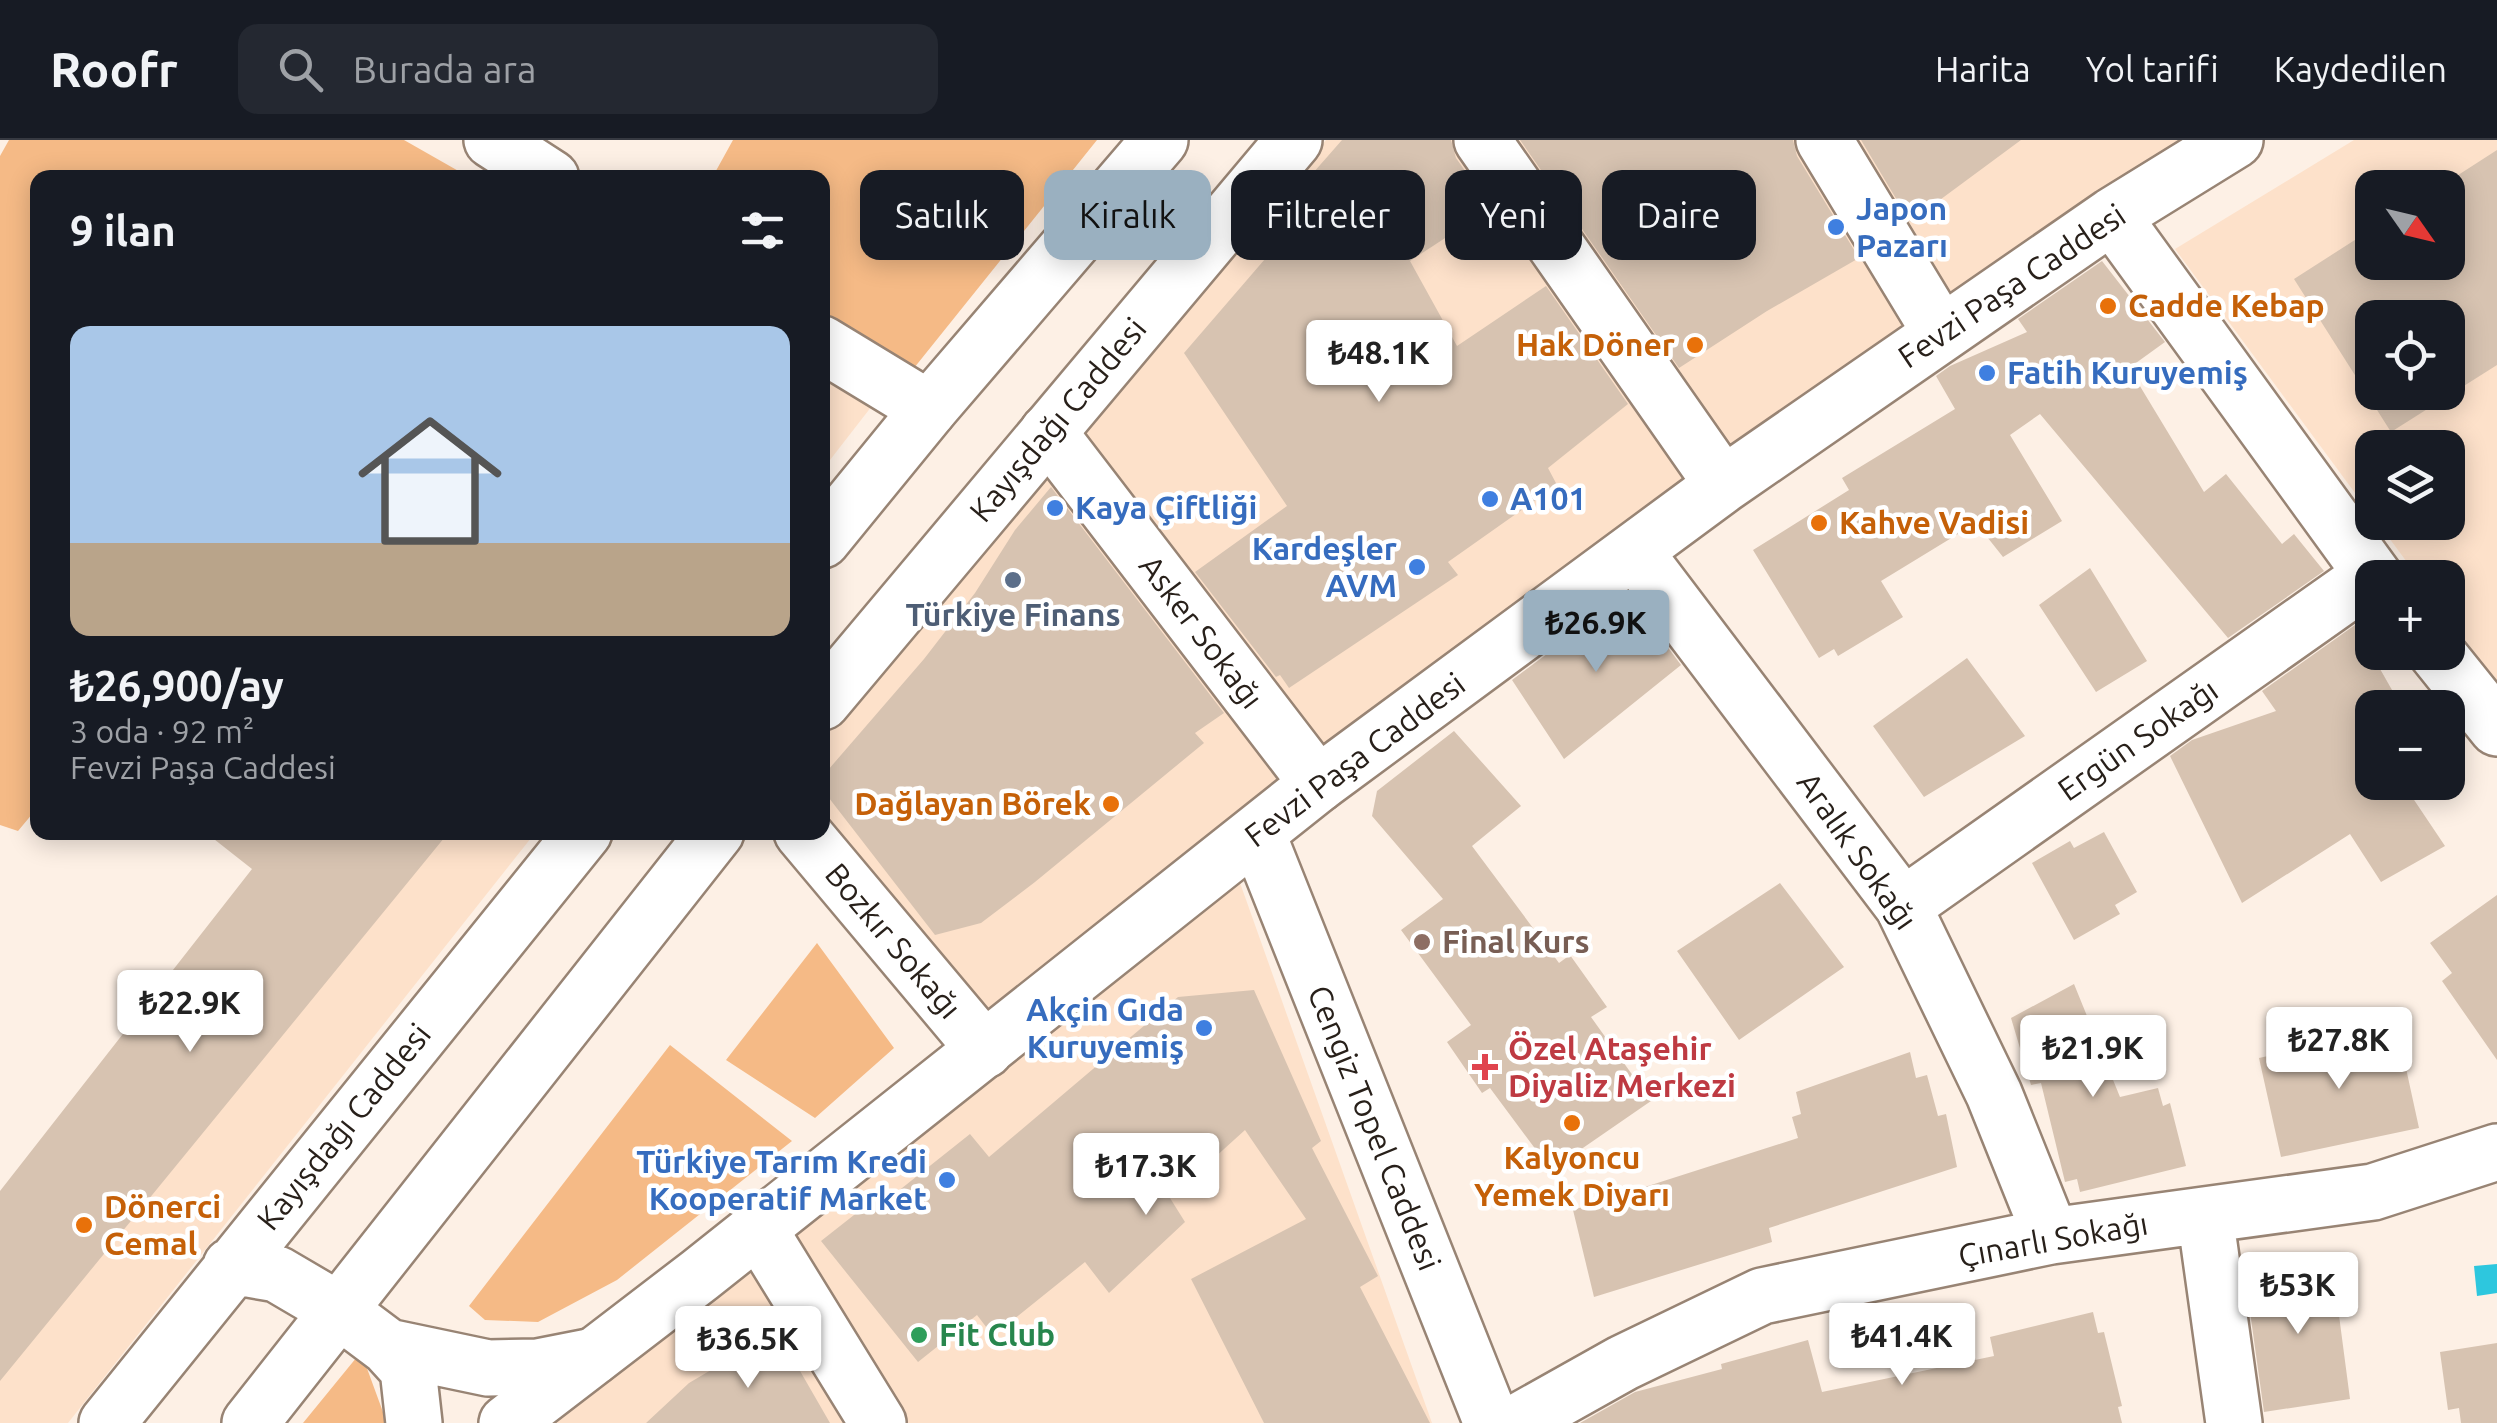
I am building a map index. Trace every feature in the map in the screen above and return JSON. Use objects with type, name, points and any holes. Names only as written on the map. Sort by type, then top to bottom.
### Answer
[{"type":"street","points":[[492,140],[539,170]]},
{"type":"street","points":[[830,530],[1160,140]]},
{"type":"street","name":"Kayışdağı Caddesi","points":[[830,692],[1294,140]]},
{"type":"street","points":[[1482,140],[1723,485]]},
{"type":"street","points":[[1824,140],[1941,333]]},
{"type":"street","name":"Fevzi Paşa Caddesi","points":[[506,1423],[700,1276],[1318,784],[1723,485],[2112,216],[2160,159],[2235,140]]},
{"type":"street","points":[[2112,216],[2362,560]]},
{"type":"street","points":[[830,349],[928,410]]},
{"type":"street","name":"Asker Sokağı","points":[[1048,432],[1318,784]]},
{"type":"street","name":"Aralık Sokağı","points":[[1634,551],[1904,906],[1994,1094],[2052,1236]]},
{"type":"street","name":"Ergün Sokağı","points":[[1904,906],[2355,589]]},
{"type":"street","points":[[2450,670],[2497,728]]},
{"type":"street","name":"Cengiz Topel Caddesi","points":[[1257,834],[1492,1423]]},
{"type":"street","name":"Kayışdağı Caddesi","points":[[107,1423],[577,840]]},
{"type":"street","points":[[250,1423],[710,840]]},
{"type":"street","name":"Bozkır Sokağı","points":[[809,840],[985,1050]]},
{"type":"street","name":"Çınarlı Sokağı","points":[[1516,1423],[1623,1363],[1762,1296],[2052,1236],[2374,1192],[2497,1152]]},
{"type":"street","points":[[2205,1215],[2234,1423]]},
{"type":"street","points":[[758,1228],[878,1423]]},
{"type":"street","points":[[231,1266],[277,1274],[340,1311],[388,1347],[408,1368],[414,1423]]},
{"type":"street","points":[[388,1347],[488,1368],[538,1367],[594,1356]]},
{"type":"shaded area","points":[[9,140],[404,140],[457,170],[30,170],[30,817],[18,831],[0,825],[0,156]]},
{"type":"shaded area","points":[[733,140],[1097,140],[1073,170],[1044,170],[1044,206],[1024,231],[1024,170],[860,170],[860,260],[1001,260],[902,383],[830,342],[830,170],[716,170]]},
{"type":"shaded area","points":[[1326,140],[2231,140],[989,1011],[830,829],[830,730],[1231,253],[1231,260],[1425,260],[1425,170],[1301,170]]},
{"type":"shaded area","points":[[2354,140],[2497,140],[2497,683],[2465,640],[2465,560],[2405,560],[2391,540],[2465,540],[2465,430],[2355,430],[2355,493],[2175,249]]},
{"type":"shaded area","points":[[830,365],[882,393],[830,460]]},
{"type":"shaded area","points":[[296,840],[529,840],[68,1423],[0,1423],[0,1211]]},
{"type":"shaded area","points":[[1239,880],[1432,1423],[547,1423]]},
{"type":"shaded area","points":[[817,943],[894,1048],[815,1118],[726,1060]]},
{"type":"shaded area","points":[[670,1045],[792,1141],[617,1280],[538,1322],[485,1320],[469,1306]]},
{"type":"shaded area","points":[[361,1352],[387,1423],[303,1423]]},
{"type":"water","points":[[2497,1264],[2497,1293],[2477,1296],[2474,1266]]},
{"type":"building","points":[[1342,140],[1451,140],[1464,170],[1445,170],[1445,238],[1425,251],[1425,170],[1316,170]]},
{"type":"building","points":[[1520,140],[1793,140],[1797,156],[1859,258],[1679,368],[1604,260],[1756,260],[1756,170],[1602,170],[1602,258],[1582,229],[1582,170],[1541,170]]},
{"type":"building","points":[[1861,140],[2021,140],[1910,222]]},
{"type":"building","points":[[2497,150],[2497,365],[2465,385],[2465,300],[2355,300],[2355,375],[2294,279],[2355,240],[2355,280],[2465,280],[2465,171]]},
{"type":"building","points":[[1264,260],[1412,260],[1457,346],[1546,286],[1628,404],[1548,468],[1557,485],[1448,562],[1458,575],[1289,688],[1280,675],[1276,677],[1195,572],[1287,506],[1184,353]]},
{"type":"building","points":[[2102,261],[2165,342],[2129,368],[2204,492],[2226,474],[2282,544],[2294,534],[2324,571],[2228,638],[2040,414],[2010,435],[2062,521],[2003,557],[1976,523],[1881,581],[1903,617],[1838,656],[1834,649],[1819,658],[1753,550],[1849,490],[1842,478],[1955,409],[1936,376],[2027,332],[2018,319]]},
{"type":"building","points":[[2377,410],[2426,410],[2394,430],[2390,430]]},
{"type":"building","points":[[1051,487],[1224,713],[1195,733],[1204,743],[1035,882],[981,923],[935,935],[830,799],[830,768],[924,659],[975,593],[1015,530]]},
{"type":"building","points":[[2090,568],[2147,661],[2096,692],[2039,605]]},
{"type":"building","points":[[1628,594],[1681,665],[1564,759],[1512,680]]},
{"type":"building","points":[[2355,625],[2355,670],[2381,670],[2392,690],[2355,690],[2355,800],[2414,800],[2445,846],[2381,882],[2350,834],[2242,903],[2170,756],[2192,740],[2276,711],[2262,691]]},
{"type":"building","points":[[1967,658],[2025,736],[1924,797],[1873,726]]},
{"type":"building","points":[[1454,731],[1521,806],[1472,846],[1559,963],[1570,955],[1607,1007],[1591,1017],[1651,1101],[1551,1170],[1490,1088],[1482,1093],[1447,1042],[1471,1025],[1401,930],[1443,899],[1372,816],[1377,791]]},
{"type":"building","points":[[2104,832],[2137,892],[2115,905],[2120,914],[2074,940],[2032,863],[2070,841],[2074,848]]},
{"type":"building","points":[[215,840],[442,840],[0,1381],[0,1191],[252,869]]},
{"type":"building","points":[[1780,883],[1844,967],[1739,1040],[1677,951]]},
{"type":"building","points":[[2497,895],[2497,1060],[2442,981],[2452,973],[2430,943]]},
{"type":"building","points":[[2074,984],[2120,1097],[2158,1088],[2163,1106],[2170,1103],[2186,1166],[2080,1192],[2077,1179],[2065,1182],[2041,1083],[2031,1085],[2011,1018]]},
{"type":"building","points":[[1254,990],[1321,1141],[1312,1148],[1378,1276],[1360,1287],[1430,1423],[1264,1423],[1191,1279],[1306,1219],[1245,1130],[1170,1198],[1185,1222],[1109,1293],[1085,1262],[993,1336],[977,1315],[918,1362],[821,1241],[887,1189],[892,1196],[970,1134],[989,1157],[1178,997]]},
{"type":"building","points":[[2397,1027],[2419,1128],[2281,1157],[2259,1058]]},
{"type":"building","points":[[1910,1052],[1916,1078],[1927,1075],[1938,1116],[1946,1114],[1957,1167],[1769,1228],[1772,1242],[1594,1297],[1573,1210],[1798,1138],[1792,1117],[1801,1114],[1796,1092]]},
{"type":"building","points":[[2332,1262],[2350,1399],[2264,1412],[2245,1276]]},
{"type":"building","points":[[2093,1312],[2098,1333],[2104,1332],[2122,1406],[2118,1407],[2122,1423],[1580,1423],[1635,1392],[1722,1369],[1721,1364],[1808,1340],[1822,1392],[1994,1356],[1990,1337]]},
{"type":"building","points":[[777,1331],[830,1423],[646,1423],[689,1383]]},
{"type":"building","points":[[2497,1343],[2497,1423],[2461,1423],[2459,1408],[2448,1410],[2440,1352]]},
{"type":"place","name":"Japon Pazarı","points":[[1836,227]]},
{"type":"place","name":"Cadde Kebap","points":[[2108,306]]},
{"type":"place","name":"Hak Döner","points":[[1695,345]]},
{"type":"place","name":"Fatih Kuruyemiş","points":[[1987,373]]},
{"type":"place","name":"A101","points":[[1490,499]]},
{"type":"place","name":"Kaya Çiftliği","points":[[1055,508]]},
{"type":"place","name":"Kahve Vadisi","points":[[1819,523]]},
{"type":"place","name":"Kardeşler AVM","points":[[1417,567]]},
{"type":"place","name":"Türkiye Finans","points":[[1013,580]]},
{"type":"place","name":"Dağlayan Börek","points":[[1111,804]]},
{"type":"place","name":"Final Kurs","points":[[1422,942]]},
{"type":"place","name":"Akçin Gıda Kuruyemiş","points":[[1204,1028]]},
{"type":"place","name":"Özel Ataşehir Diyaliz Merkezi","points":[[1485,1067]]},
{"type":"place","name":"Kalyoncu Yemek Diyarı","points":[[1572,1123]]},
{"type":"place","name":"Türkiye Tarım Kredi Kooperatif Market","points":[[947,1180]]},
{"type":"place","name":"Dönerci Cemal","points":[[84,1225]]},
{"type":"place","name":"Fit Club","points":[[919,1335]]}]
